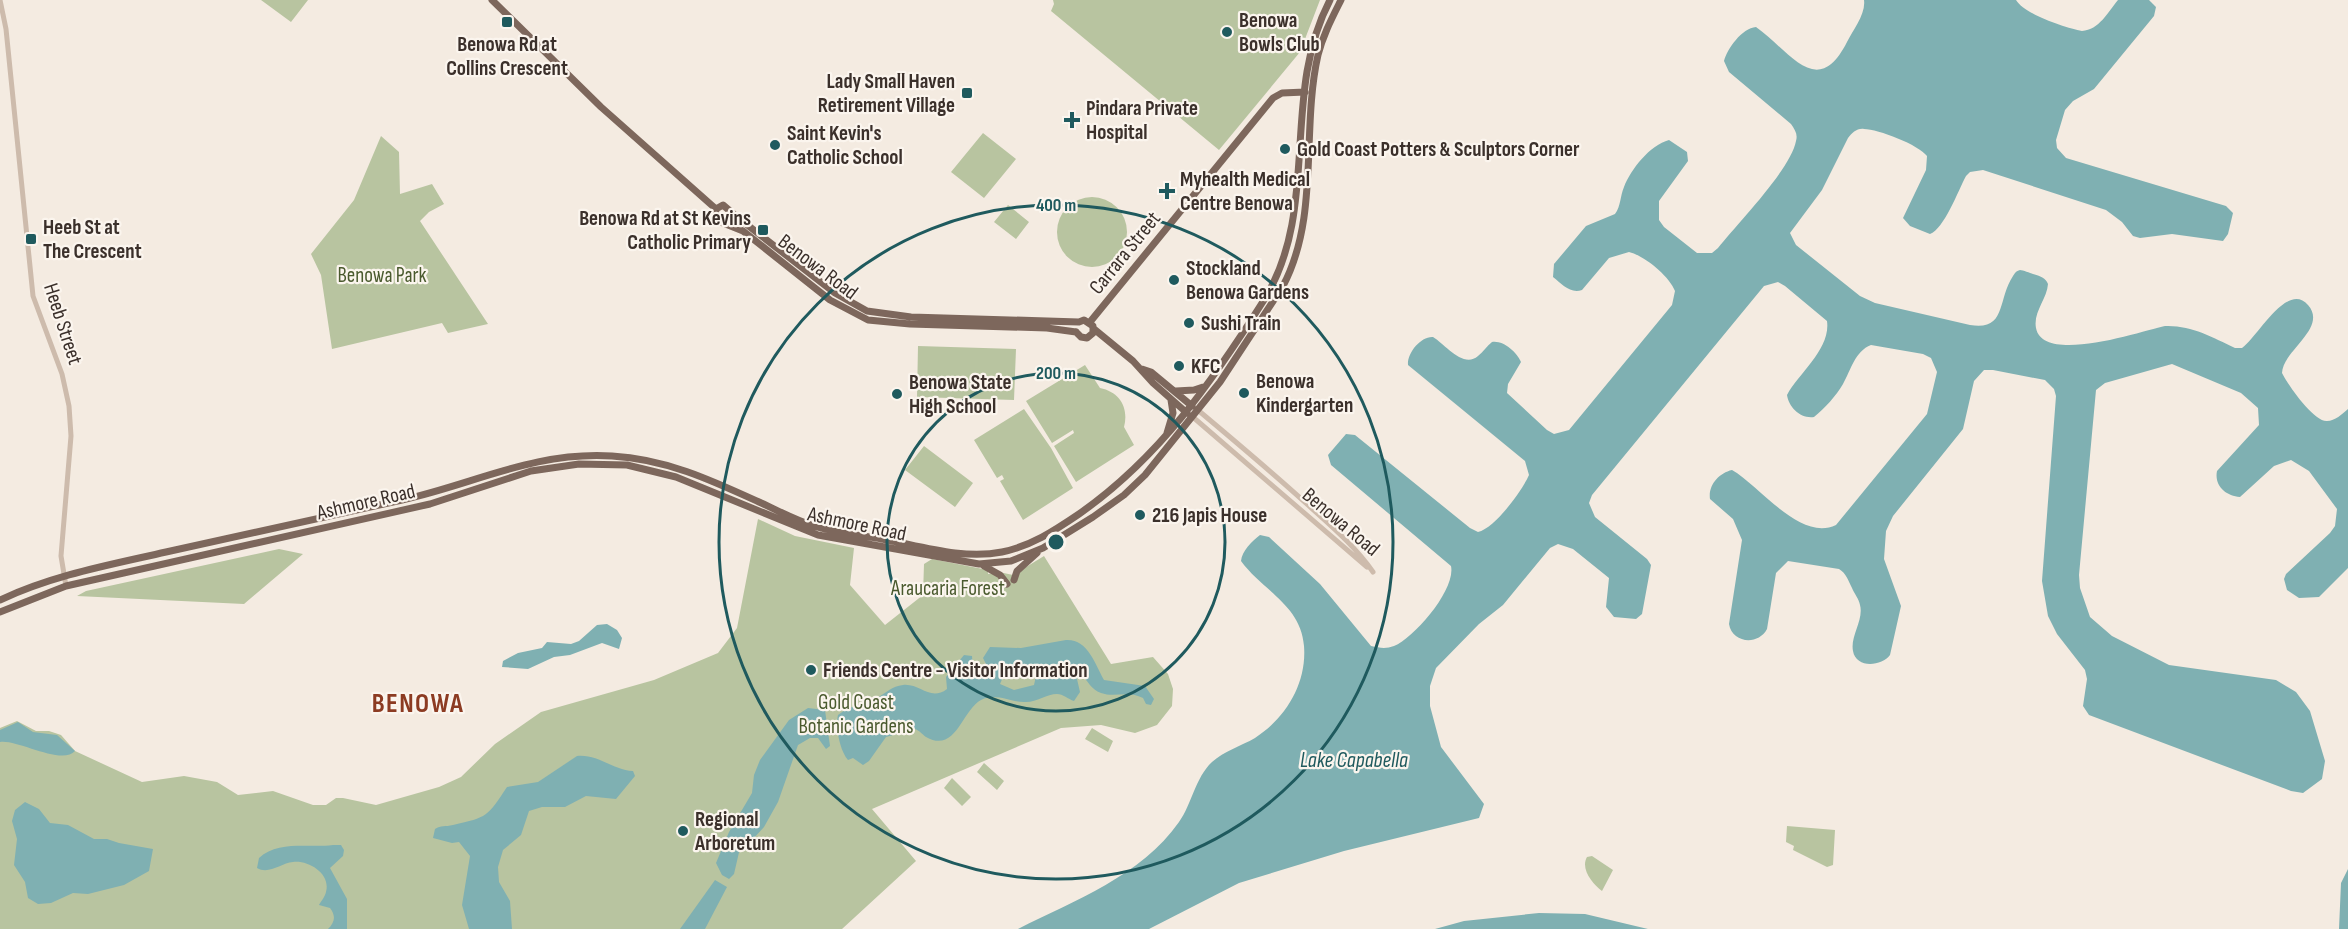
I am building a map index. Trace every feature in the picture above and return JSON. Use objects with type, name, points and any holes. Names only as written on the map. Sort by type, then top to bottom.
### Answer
[{"type":"main road","points":[[492,0],[601,107],[716,209],[716,219],[726,222],[730,219],[731,212],[723,206],[716,209]]},
{"type":"main road","name":"Ashmore Road","points":[[0,600],[63,575],[408,499],[525,463],[579,456],[639,458],[669,464],[702,476],[814,526],[955,552],[991,554],[1024,546],[1055,530],[1116,488],[1165,438],[1204,387],[1266,295],[1288,246],[1295,215],[1303,92],[1312,43],[1330,0]]},
{"type":"main road","name":"Ashmore Road","points":[[0,612],[66,586],[430,504],[531,471],[586,463],[627,465],[676,477],[818,536],[979,564],[1003,563],[1044,548],[1124,495],[1158,461],[1199,411],[1271,308],[1291,272],[1304,216],[1313,92],[1319,52],[1327,28],[1341,0]]},
{"type":"main road","name":"Carrara Street","points":[[1090,322],[1273,98],[1282,93],[1313,92]]},
{"type":"main road","name":"Benowa Road","points":[[731,212],[807,272],[847,301],[867,311],[922,317],[1090,322],[1092,332],[1142,369],[1150,372],[1199,411]]},
{"type":"main road","name":"Benowa Road","points":[[726,222],[743,231],[830,300],[868,320],[902,324],[1047,328],[1076,332],[1081,338],[1092,332]]},
{"type":"main road","points":[[1076,332],[1079,322]]},
{"type":"main road","name":"Benowa Road","points":[[1142,369],[1152,383],[1194,418]]},
{"type":"main road","points":[[1173,391],[1188,391],[1204,387]]},
{"type":"main road","points":[[1165,438],[1173,413],[1171,399]]},
{"type":"main road","points":[[979,564],[991,568],[1010,582],[1017,571],[1044,548]]},
{"type":"street","name":"Heeb Street","points":[[0,0],[6,29],[33,296],[62,374],[69,406],[71,436],[61,556],[66,586]]},
{"type":"street","name":"Benowa Road","points":[[1194,418],[1373,572],[1361,554],[1332,526],[1199,411]]},
{"type":"green space","points":[[261,0],[308,0],[291,22]]},
{"type":"green space","points":[[1053,0],[1320,0],[1300,52],[1219,150],[1051,11]]},
{"type":"green space","points":[[983,133],[1016,159],[984,198],[951,172]]},
{"type":"green space","name":"Benowa Park","points":[[381,136],[399,152],[400,194],[432,184],[444,204],[429,212],[420,221],[488,324],[448,333],[442,323],[332,349],[321,275],[311,254],[354,200]]},
{"type":"green space","points":[[1092,197],[1105,200],[1117,207],[1124,219],[1127,232],[1124,245],[1117,257],[1105,264],[1092,267],[1079,264],[1067,257],[1060,245],[1057,232],[1060,219],[1067,207],[1079,200]]},
{"type":"green space","points":[[1008,205],[1029,222],[1016,239],[994,222]]},
{"type":"green space","points":[[918,346],[1016,349],[1014,400],[917,397]]},
{"type":"green space","points":[[1085,365],[1100,388],[1118,397],[1124,407],[1124,427],[1134,445],[1076,482],[1054,446],[1074,433],[1073,430],[1052,443],[1026,401]]},
{"type":"green space","points":[[1024,409],[1051,448],[1073,488],[1023,520],[1000,481],[1004,479],[1002,475],[997,478],[974,440]]},
{"type":"green space","points":[[924,446],[973,483],[955,507],[905,470]]},
{"type":"green space","points":[[758,519],[795,536],[854,548],[850,585],[885,625],[923,595],[924,564],[932,559],[988,570],[988,574],[999,572],[1013,575],[1044,556],[1111,664],[1153,657],[1168,674],[1173,689],[1172,706],[1157,725],[1135,733],[1101,725],[1061,728],[872,809],[916,861],[842,929],[0,929],[0,728],[17,721],[36,731],[49,731],[61,735],[75,751],[142,782],[184,776],[217,782],[238,795],[273,791],[313,805],[326,805],[336,798],[343,798],[376,805],[439,787],[461,777],[495,744],[541,712],[654,680],[718,653],[737,628]]},
{"type":"green space","points":[[279,549],[303,554],[244,604],[77,596],[86,591]]},
{"type":"green space","points":[[1092,728],[1113,741],[1108,752],[1085,739]]},
{"type":"green space","points":[[984,763],[1004,781],[997,790],[977,772]]},
{"type":"green space","points":[[952,778],[971,797],[962,806],[944,788]]},
{"type":"green space","points":[[1787,826],[1835,830],[1833,865],[1827,867],[1793,850],[1794,846],[1786,842]]},
{"type":"green space","points":[[1592,856],[1613,870],[1602,891],[1586,871],[1587,857]]},
{"type":"water","name":"Lake Capabella","points":[[1864,0],[2016,0],[2036,15],[2056,24],[2082,31],[2098,24],[2118,0],[2149,0],[2156,7],[2154,16],[2094,89],[2073,101],[2065,110],[2056,140],[2057,148],[2066,158],[2226,206],[2233,213],[2228,234],[2223,241],[2172,234],[2140,238],[2133,236],[2122,222],[2106,210],[1983,170],[1970,172],[1966,176],[1945,217],[1930,234],[1910,226],[1903,218],[1926,170],[1927,156],[1916,147],[1898,138],[1861,129],[1848,138],[1822,190],[1790,233],[1796,245],[1860,296],[1875,303],[1970,325],[1982,326],[1996,318],[2008,285],[2017,272],[2021,270],[2040,276],[2048,284],[2036,316],[2036,328],[2043,339],[2056,344],[2094,343],[2165,326],[2175,326],[2210,336],[2235,348],[2242,348],[2282,305],[2291,300],[2300,300],[2308,305],[2313,314],[2313,322],[2309,331],[2284,364],[2282,373],[2302,402],[2322,420],[2333,420],[2348,409],[2348,568],[2319,597],[2299,598],[2287,590],[2284,579],[2286,574],[2330,533],[2335,526],[2337,509],[2309,471],[2291,460],[2274,466],[2240,497],[2230,495],[2222,489],[2217,481],[2217,471],[2259,425],[2258,408],[2241,393],[2172,364],[2105,383],[2096,390],[2079,575],[2080,588],[2090,617],[2112,636],[2169,665],[2276,680],[2296,692],[2310,711],[2325,761],[2322,779],[2303,793],[2291,791],[2089,715],[2083,706],[2087,679],[2085,670],[2057,634],[2048,616],[2042,581],[2056,396],[2054,389],[2045,380],[1984,370],[1974,381],[1963,429],[1893,516],[1886,531],[1884,559],[1901,606],[1890,655],[1886,659],[1870,664],[1859,661],[1855,657],[1853,640],[1861,611],[1860,605],[1848,580],[1839,569],[1788,561],[1776,573],[1767,629],[1758,638],[1752,640],[1735,635],[1729,624],[1742,540],[1733,519],[1710,499],[1715,480],[1732,470],[1781,510],[1808,526],[1822,528],[1836,525],[1927,414],[1937,372],[1931,358],[1923,354],[1871,345],[1857,356],[1840,388],[1822,410],[1814,417],[1796,412],[1787,395],[1819,351],[1827,331],[1827,321],[1778,282],[1764,286],[1592,495],[1589,503],[1595,517],[1647,559],[1651,565],[1642,614],[1636,619],[1614,617],[1606,607],[1609,578],[1573,549],[1558,544],[1550,548],[1503,605],[1479,624],[1436,668],[1430,686],[1430,706],[1441,747],[1484,804],[1479,818],[1344,851],[1239,883],[1149,929],[1018,929],[1106,885],[1146,857],[1164,841],[1179,822],[1206,768],[1217,758],[1266,730],[1285,710],[1302,673],[1304,646],[1301,632],[1289,609],[1241,561],[1245,550],[1260,535],[1269,537],[1320,584],[1371,646],[1388,648],[1403,641],[1423,623],[1441,599],[1451,576],[1451,566],[1331,465],[1328,455],[1346,434],[1355,435],[1470,528],[1478,532],[1500,516],[1520,490],[1529,475],[1525,461],[1408,365],[1410,355],[1416,346],[1424,339],[1433,337],[1454,354],[1466,360],[1478,356],[1492,342],[1505,345],[1521,362],[1508,384],[1507,393],[1547,430],[1554,434],[1569,430],[1672,305],[1675,291],[1668,279],[1656,267],[1629,252],[1609,258],[1582,290],[1578,291],[1566,288],[1553,277],[1554,264],[1586,226],[1615,214],[1624,187],[1636,166],[1648,152],[1669,140],[1687,152],[1688,161],[1659,201],[1659,220],[1664,227],[1697,253],[1712,253],[1718,248],[1774,181],[1792,153],[1797,139],[1791,124],[1729,72],[1724,61],[1728,51],[1741,35],[1756,27],[1803,66],[1814,70],[1825,68],[1836,59],[1847,42],[1861,16]]},
{"type":"water","points":[[607,624],[617,630],[622,638],[619,649],[602,643],[570,655],[554,657],[528,669],[502,667],[503,661],[518,653],[542,648],[547,642],[571,644],[579,641],[597,625]]},
{"type":"water","points":[[1066,640],[1074,641],[1090,654],[1104,680],[1145,686],[1154,699],[1151,705],[1146,704],[1143,698],[1137,696],[1101,693],[1095,690],[1080,674],[1077,679],[1080,692],[1074,701],[1057,694],[1026,702],[998,697],[987,698],[974,705],[958,729],[945,740],[936,741],[915,729],[886,737],[869,761],[863,765],[853,758],[848,760],[845,756],[838,732],[838,715],[899,686],[909,685],[935,694],[941,692],[947,689],[946,677],[964,655],[972,656],[973,670],[978,673],[986,664],[983,658],[990,647],[1021,648]],"holes":[[[1029,670],[1036,676],[1034,685],[1014,690],[1000,684],[1003,677],[1014,678]]]},
{"type":"water","points":[[808,708],[825,710],[830,746],[826,749],[818,738],[810,738],[798,745],[778,802],[764,827],[753,839],[745,841],[740,848],[734,874],[729,879],[722,875],[716,863],[729,832],[752,793],[754,775],[760,760],[789,720]]},
{"type":"water","points":[[18,722],[33,732],[57,735],[75,751],[69,755],[60,756],[17,744],[0,742],[0,730]]},
{"type":"water","points":[[577,756],[592,757],[633,771],[635,776],[616,799],[586,796],[565,807],[542,807],[529,811],[521,835],[503,850],[498,867],[499,882],[510,901],[512,929],[469,929],[462,905],[470,856],[459,842],[452,843],[433,838],[435,829],[486,814],[507,787],[538,782]]},
{"type":"water","points":[[25,802],[39,809],[50,823],[68,825],[94,839],[107,839],[153,849],[149,871],[124,885],[88,894],[73,893],[51,903],[38,904],[28,898],[25,882],[14,865],[17,839],[12,821],[15,810]]},
{"type":"water","points":[[341,845],[344,850],[343,856],[330,868],[347,899],[347,929],[328,929],[334,916],[330,908],[319,905],[327,885],[322,874],[312,866],[293,862],[266,870],[257,868],[259,858],[275,849],[294,846]]},
{"type":"water","points":[[2348,869],[2348,929],[2339,929],[2341,883]]},
{"type":"water","points":[[715,880],[727,887],[705,929],[680,929]]},
{"type":"water","points":[[1539,913],[1585,914],[1648,929],[1435,929],[1464,921]]},
{"type":"place","name":"Benowa Rd at Collins Crescent","points":[[507,22]]},
{"type":"place","name":"Benowa Bowls Club","points":[[1227,32]]},
{"type":"place","name":"Lady Small Haven Retirement Village","points":[[967,93]]},
{"type":"place","name":"Pindara Private Hospital","points":[[1072,120]]},
{"type":"place","name":"Saint Kevin's Catholic School","points":[[775,145]]},
{"type":"place","name":"Gold Coast Potters & Sculptors Corner","points":[[1285,149]]},
{"type":"place","name":"Myhealth Medical Centre Benowa","points":[[1167,191]]},
{"type":"place","name":"Benowa Rd at St Kevins Catholic Primary","points":[[763,230]]},
{"type":"place","name":"Heeb St at The Crescent","points":[[31,239]]},
{"type":"place","name":"Stockland Benowa Gardens","points":[[1174,280]]},
{"type":"place","name":"Sushi Train","points":[[1189,323]]},
{"type":"place","name":"KFC","points":[[1179,366]]},
{"type":"place","name":"Benowa Kindergarten","points":[[1244,393]]},
{"type":"place","name":"Benowa State High School","points":[[897,394]]},
{"type":"place","name":"216 Japis House","points":[[1140,515]]},
{"type":"place","name":"Friends Centre - Visitor Information","points":[[811,670]]},
{"type":"place","name":"Regional Arboretum","points":[[683,831]]},
{"type":"district","name":"BENOWA","points":[[418,704]]},
{"type":"park label","name":"Araucaria Forest","points":[[948,588]]},
{"type":"park label","name":"Gold Coast Botanic Gardens","points":[[856,714]]}]
